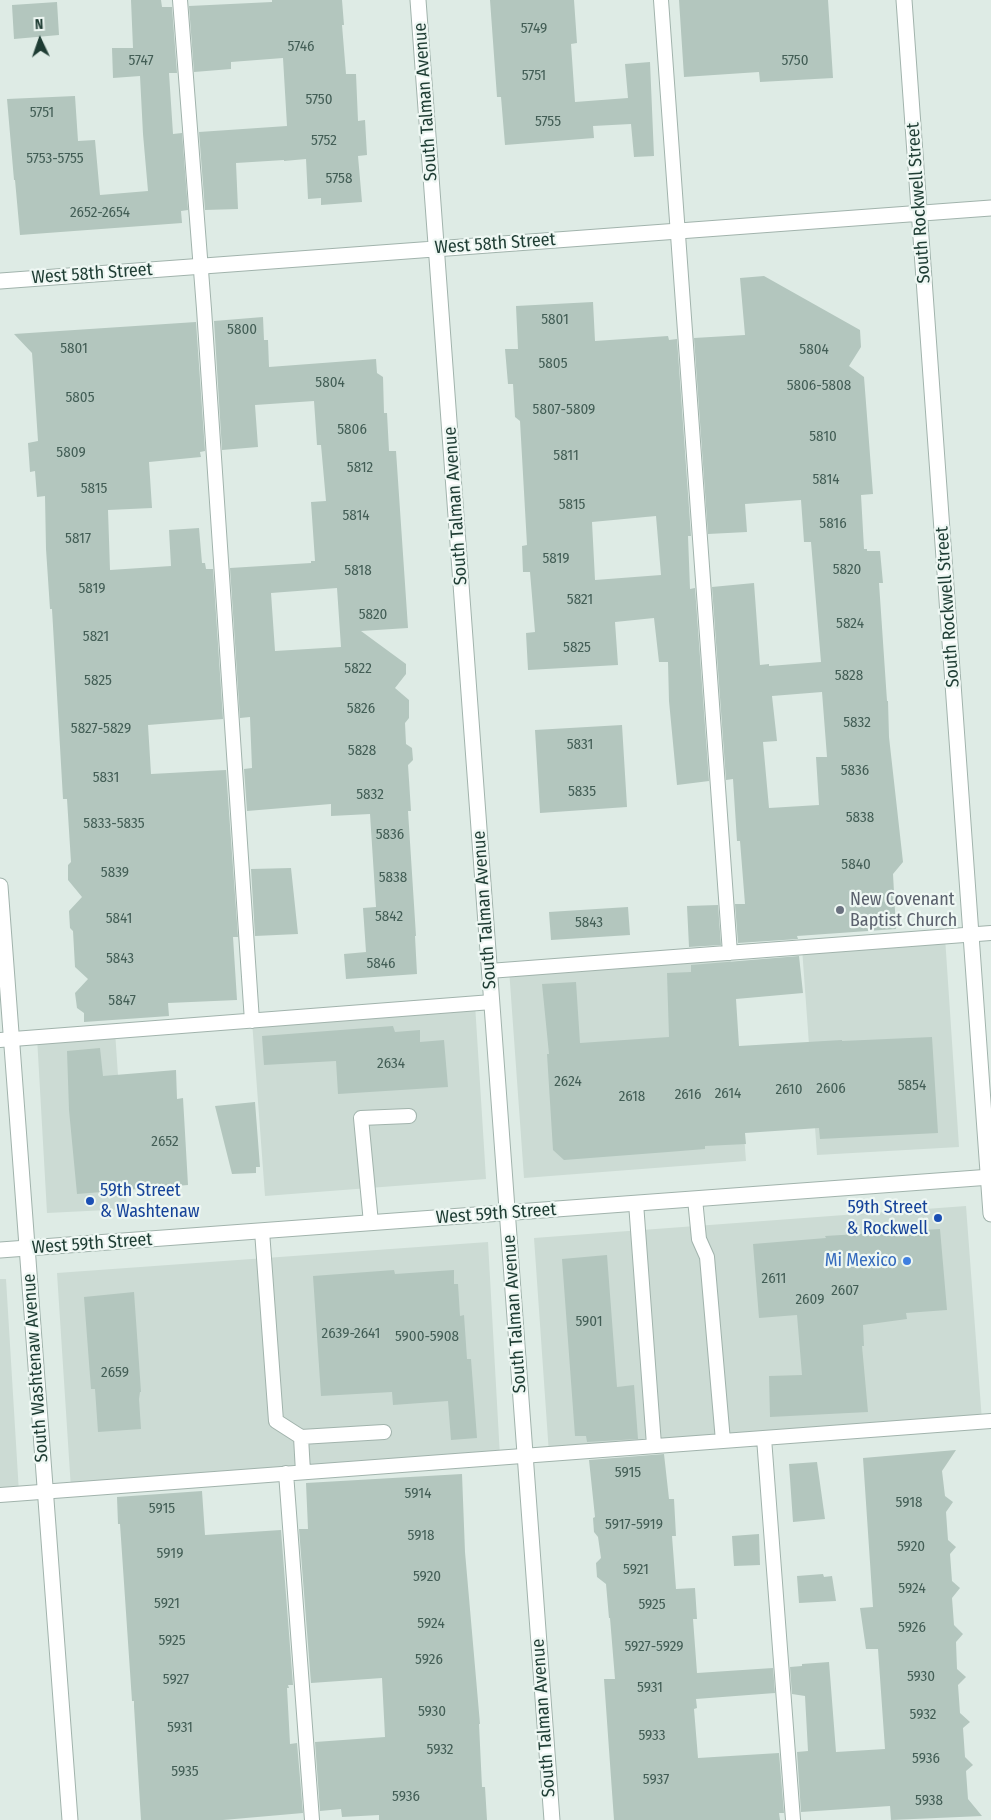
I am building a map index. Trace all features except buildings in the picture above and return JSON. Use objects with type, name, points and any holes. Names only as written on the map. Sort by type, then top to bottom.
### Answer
[{"type":"street","name":"South Talman Avenue","points":[[418,0],[552,1820]]},
{"type":"street","name":"South Rockwell Street","points":[[904,0],[990,1178],[991,1214]]},
{"type":"street","name":"West 58th Street","points":[[0,281],[991,208]]},
{"type":"street","name":"South Washtenaw Avenue","points":[[0,886],[6,1040],[26,1249],[70,1820]]},
{"type":"street","name":"West 59th Street","points":[[0,1250],[990,1178]]},
{"type":"lane","points":[[180,0],[201,266],[252,1021]]},
{"type":"lane","points":[[661,0],[730,953]]},
{"type":"lane","points":[[489,971],[991,933]]},
{"type":"lane","points":[[6,1040],[492,1002]]},
{"type":"lane","points":[[371,1223],[362,1118],[409,1116]]},
{"type":"lane","points":[[695,1199],[699,1239],[707,1257],[724,1441]]},
{"type":"lane","points":[[636,1204],[654,1446]]},
{"type":"lane","points":[[262,1231],[276,1421],[301,1436],[384,1432]]},
{"type":"lane","points":[[0,1495],[991,1421]]},
{"type":"lane","points":[[301,1436],[303,1472]]},
{"type":"lane","points":[[764,1438],[793,1820]]},
{"type":"lane","points":[[286,1473],[312,1820]]},
{"type":"shaded area","points":[[945,937],[959,1147],[817,1155],[802,948]]},
{"type":"shaded area","points":[[730,953],[746,1161],[524,1178],[509,969]]},
{"type":"shaded area","points":[[475,1004],[486,1179],[265,1196],[252,1021]]},
{"type":"shaded area","points":[[115,1031],[127,1209],[47,1213],[37,1037]]},
{"type":"shaded area","points":[[966,1206],[982,1421],[549,1454],[534,1238]]},
{"type":"shaded area","points":[[488,1242],[500,1457],[71,1489],[57,1273]]},
{"type":"shaded area","points":[[0,1279],[6,1279],[19,1493],[0,1494]]},
{"type":"place","name":"New Covenant Baptist Church","points":[[840,910]]},
{"type":"place","name":"59th Street & Washtenaw","points":[[90,1201]]},
{"type":"place","name":"59th Street & Rockwell","points":[[938,1218]]},
{"type":"place","name":"Mi Mexico","points":[[907,1261]]}]
